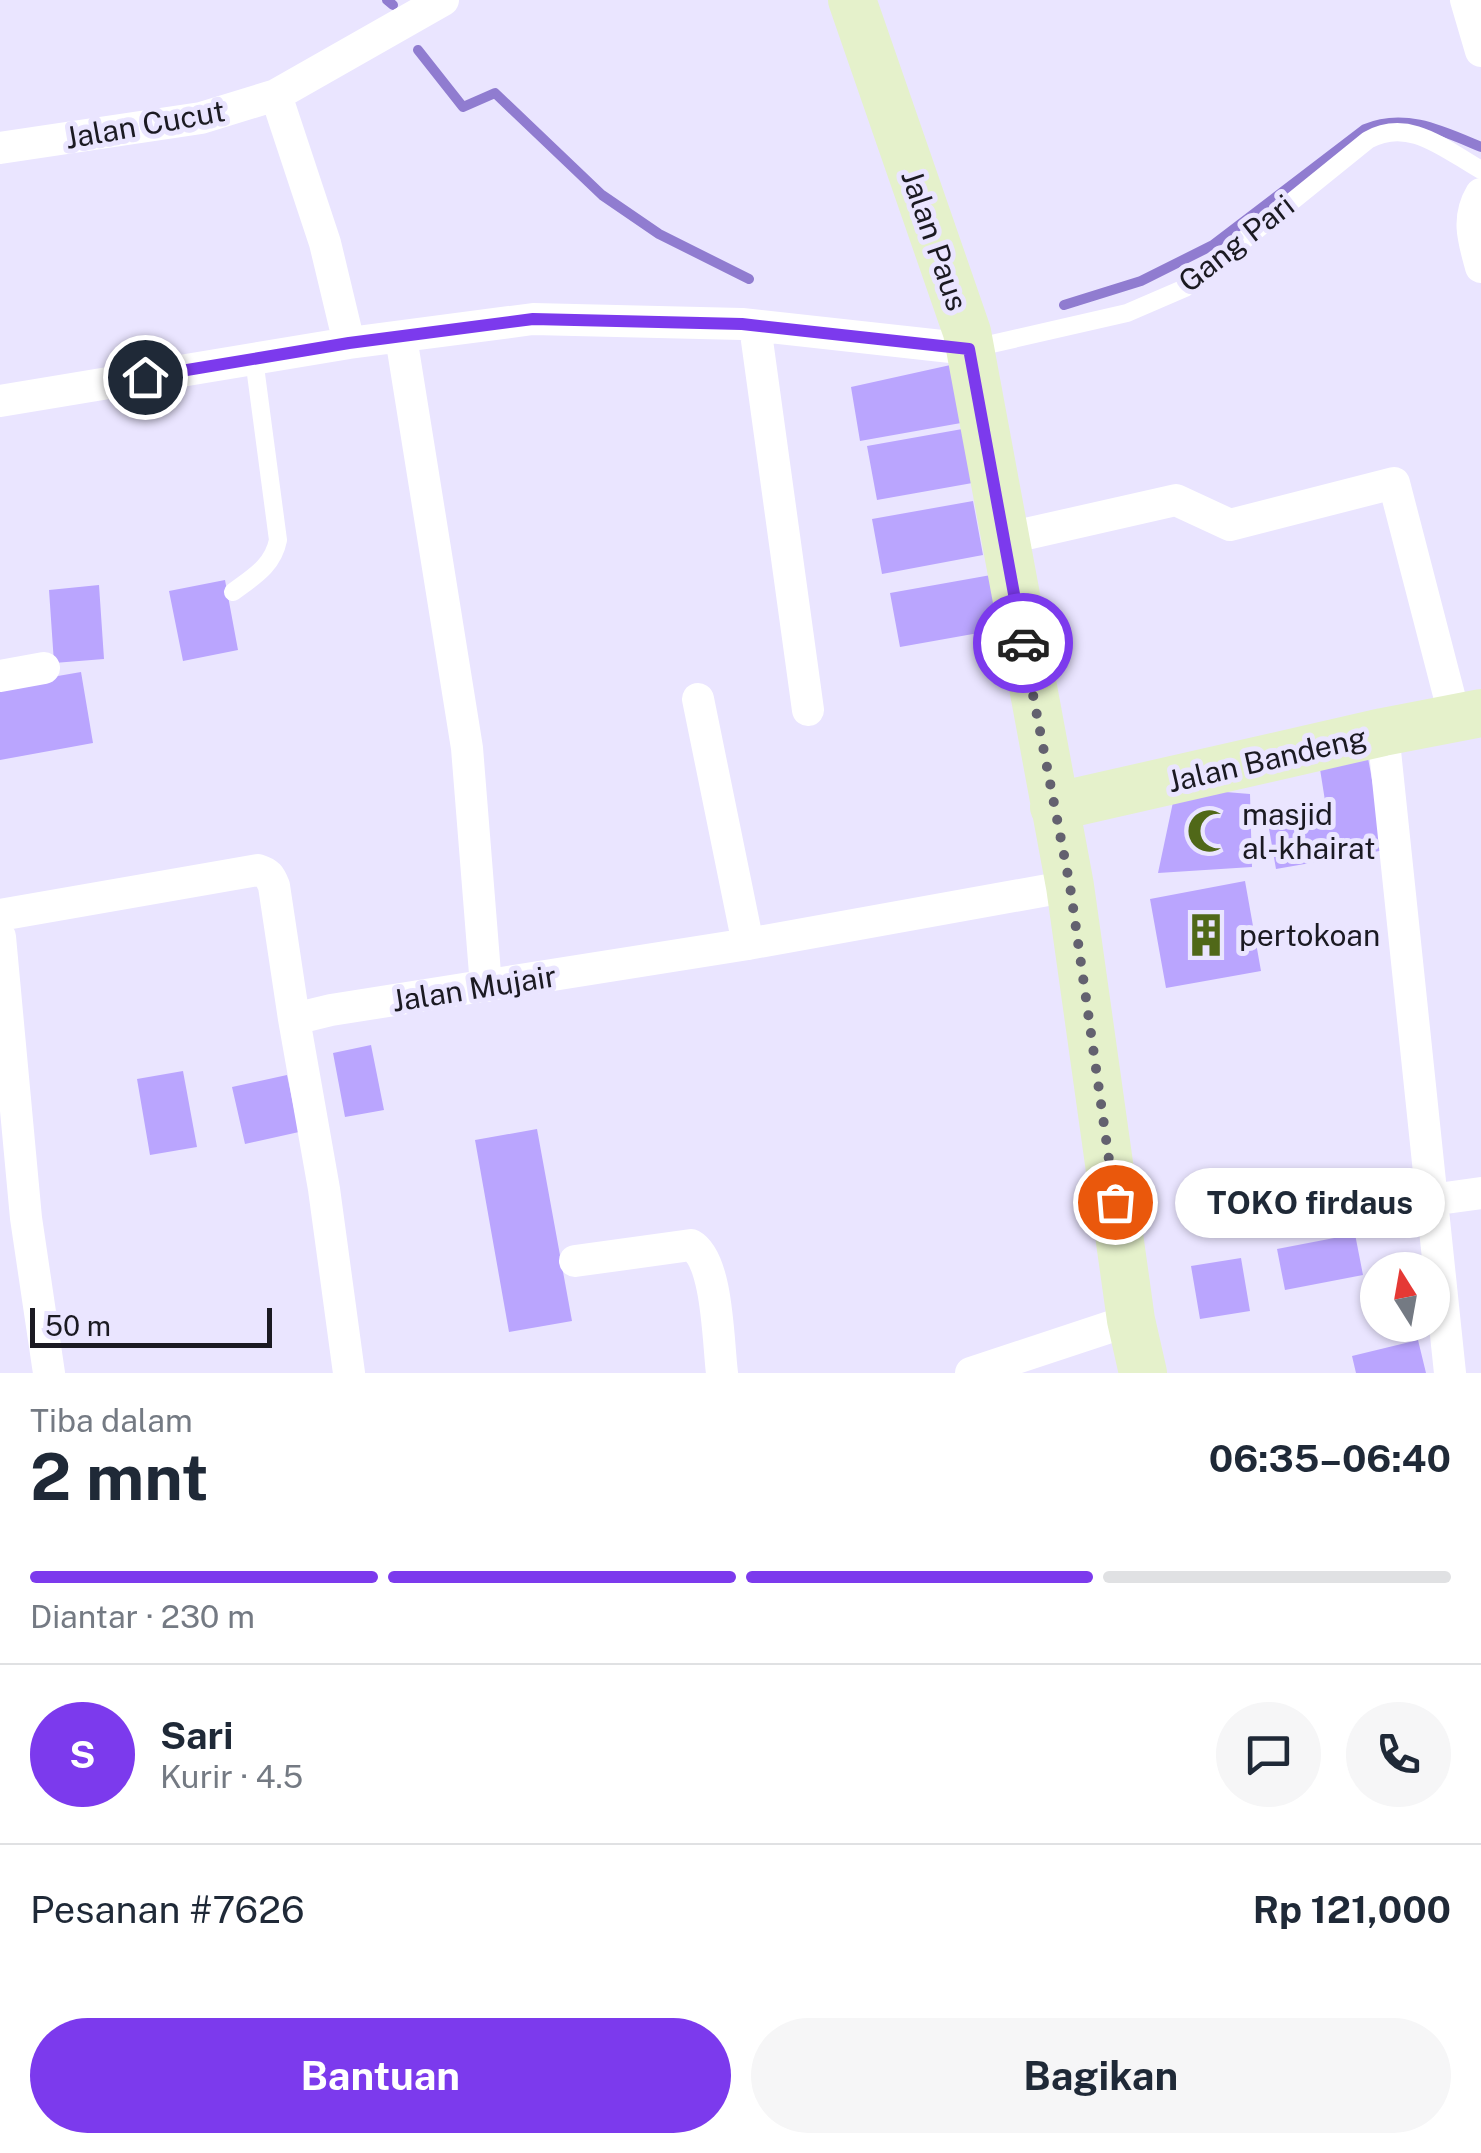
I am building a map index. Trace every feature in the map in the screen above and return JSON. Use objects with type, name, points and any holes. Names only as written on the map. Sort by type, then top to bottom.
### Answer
[{"type":"main road","name":"Jalan Paus","points":[[852,0],[966,332],[1070,886],[1131,1320],[1142,1373]]},
{"type":"main road","name":"Jalan Bandeng","points":[[1054,807],[1468,716]]},
{"type":"street","name":"Jalan Cucut","points":[[0,148],[201,118],[276,95],[444,0]]},
{"type":"street","points":[[1466,0],[1481,51]]},
{"type":"street","points":[[276,95],[320,227],[349,343]]},
{"type":"street","points":[[1481,194],[1473,208],[1471,228],[1481,267]]},
{"type":"street","points":[[0,402],[349,343],[533,319],[754,326],[969,349]]},
{"type":"street","points":[[754,326],[808,710]]},
{"type":"street","points":[[401,337],[465,730],[486,986]]},
{"type":"street","points":[[1004,539],[1176,500],[1230,525],[1394,483],[1468,716]]},
{"type":"street","points":[[0,676],[44,668]]},
{"type":"street","points":[[698,699],[748,944]]},
{"type":"street","points":[[1383,732],[1450,1373]]},
{"type":"street","points":[[0,916],[258,870],[270,876],[332,1242],[349,1373]]},
{"type":"street","name":"Jalan Mujair","points":[[294,1019],[1070,886]]},
{"type":"street","points":[[0,937],[13,1219],[49,1373]]},
{"type":"street","points":[[1431,1200],[1481,1193]]},
{"type":"street","points":[[575,1261],[691,1245],[701,1250],[708,1267],[722,1373]]},
{"type":"street","points":[[970,1373],[1131,1320]]},
{"type":"lane","name":"Gang Pari","points":[[969,349],[1127,313],[1185,288],[1380,133],[1395,129],[1412,131],[1481,170]]},
{"type":"lane","points":[[233,592],[265,568],[278,540],[254,359]]},
{"type":"building","points":[[955,364],[961,423],[860,441],[851,387]]},
{"type":"building","points":[[968,428],[978,482],[877,500],[867,446]]},
{"type":"building","points":[[973,501],[983,555],[882,574],[872,519]]},
{"type":"building","points":[[991,575],[1001,629],[900,647],[890,593]]},
{"type":"building","points":[[225,580],[238,650],[183,661],[169,591]]},
{"type":"building","points":[[99,585],[104,659],[54,663],[49,590]]},
{"type":"building","points":[[81,672],[93,743],[0,760],[0,686]]},
{"type":"building","points":[[1368,758],[1385,850],[1276,869],[1267,817],[1326,807],[1320,769]]},
{"type":"building","name":"masjid al-khairat","points":[[1176,788],[1250,794],[1252,867],[1158,873]]},
{"type":"building","name":"pertokoan","points":[[1245,881],[1261,971],[1166,988],[1150,899]]},
{"type":"building","points":[[371,1045],[384,1110],[345,1117],[333,1053]]},
{"type":"building","points":[[183,1071],[197,1147],[150,1155],[137,1079]]},
{"type":"building","points":[[287,1075],[299,1132],[245,1144],[232,1087]]},
{"type":"building","points":[[537,1129],[572,1321],[509,1332],[475,1140]]},
{"type":"building","points":[[1355,1234],[1360,1276],[1285,1290],[1277,1249]]},
{"type":"building","points":[[1241,1258],[1250,1311],[1200,1319],[1191,1266]]},
{"type":"building","points":[[1418,1342],[1426,1373],[1356,1373],[1352,1356]]},
{"type":"waterway","points":[[387,0],[393,5]]},
{"type":"waterway","points":[[418,50],[463,107],[495,93],[602,195],[659,234],[749,279]]},
{"type":"waterway","points":[[1064,305],[1141,281],[1213,245],[1365,129],[1409,123],[1481,147]]},
{"type":"way so far","points":[[1023,643],[1070,886],[1115,1202]]},
{"type":"place","name":"masjid al-khairat","points":[[1209,831]]},
{"type":"place","name":"pertokoan","points":[[1206,935]]},
{"type":"place","name":"TOKO firdaus","points":[[1115,1202]]},
{"type":"route","points":[[145,377],[349,343],[533,319],[742,324],[969,349],[1023,643]]}]
